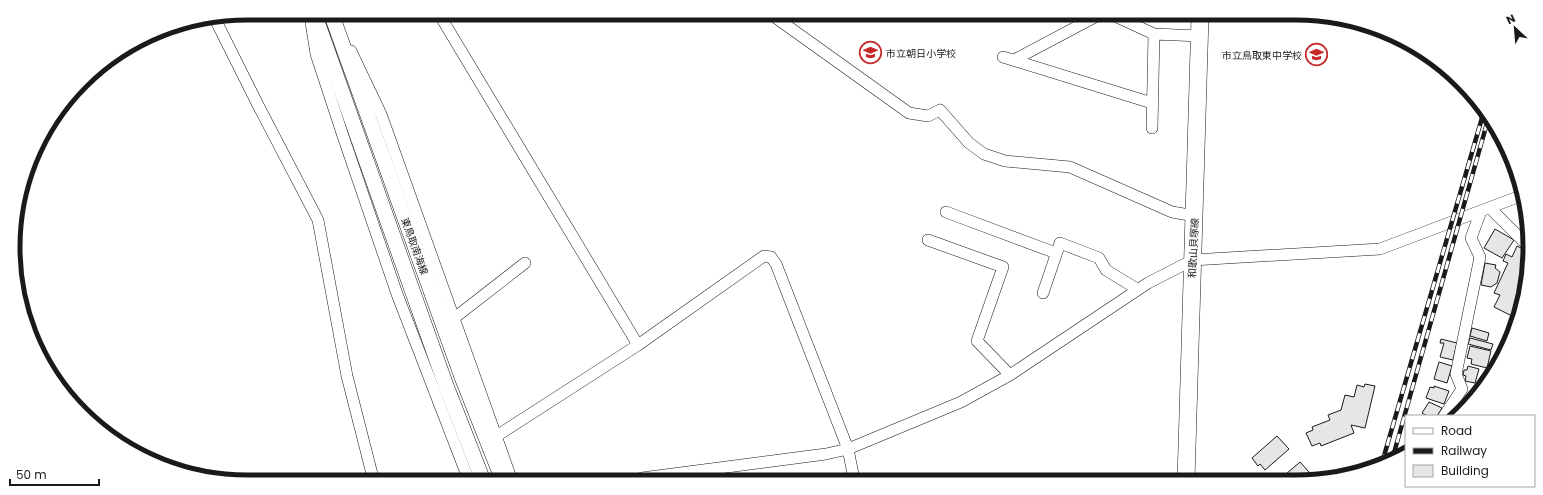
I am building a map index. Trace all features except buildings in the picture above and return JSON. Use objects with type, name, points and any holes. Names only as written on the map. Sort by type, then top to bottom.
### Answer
[{"type":"main road","name":"東鳥取南海線","points":[[316,20],[445,383],[481,475]]},
{"type":"main road","name":"東鳥取南海線","points":[[334,20],[462,377],[501,475]]},
{"type":"main road","name":"和歌山貝塚線","points":[[1186,475],[1200,20]]},
{"type":"street","points":[[311,20],[316,54],[342,136],[397,294],[467,475]]},
{"type":"street","points":[[335,20],[381,114],[510,475]]},
{"type":"street","points":[[443,20],[638,345]]},
{"type":"street","points":[[779,20],[909,113],[928,116],[940,110],[969,143],[984,154],[1006,161],[1070,167],[1172,212],[1195,216]]},
{"type":"street","points":[[1014,60],[1089,20]]},
{"type":"street","points":[[1124,20],[1154,34],[1200,36]]},
{"type":"street","points":[[217,22],[318,220],[347,376],[372,475]]},
{"type":"street","points":[[1152,128],[1154,34]]},
{"type":"street","points":[[1003,57],[1152,103]]},
{"type":"street","points":[[665,475],[826,454],[848,449],[961,402],[1010,375],[1137,290],[1193,260],[1380,249],[1517,197]]},
{"type":"street","points":[[1485,210],[1523,241]]},
{"type":"street","points":[[1445,415],[1462,389],[1456,374],[1480,257],[1470,238],[1485,210]]},
{"type":"street","points":[[946,212],[1056,253]]},
{"type":"street","points":[[928,240],[1003,267],[976,342],[1010,375]]},
{"type":"street","points":[[1043,293],[1060,243],[1099,258],[1106,270],[1137,290]]},
{"type":"street","points":[[495,437],[638,345],[764,256],[771,257],[776,264],[848,449],[853,475]]},
{"type":"street","points":[[453,319],[525,263]]},
{"type":"railway","points":[[1384,458],[1482,117]]},
{"type":"railway","points":[[1394,453],[1487,124]]},
{"type":"place","name":"市立朝日小学校","points":[[870,53]]},
{"type":"place","name":"市立鳥取東中学校","points":[[1317,55]]}]
